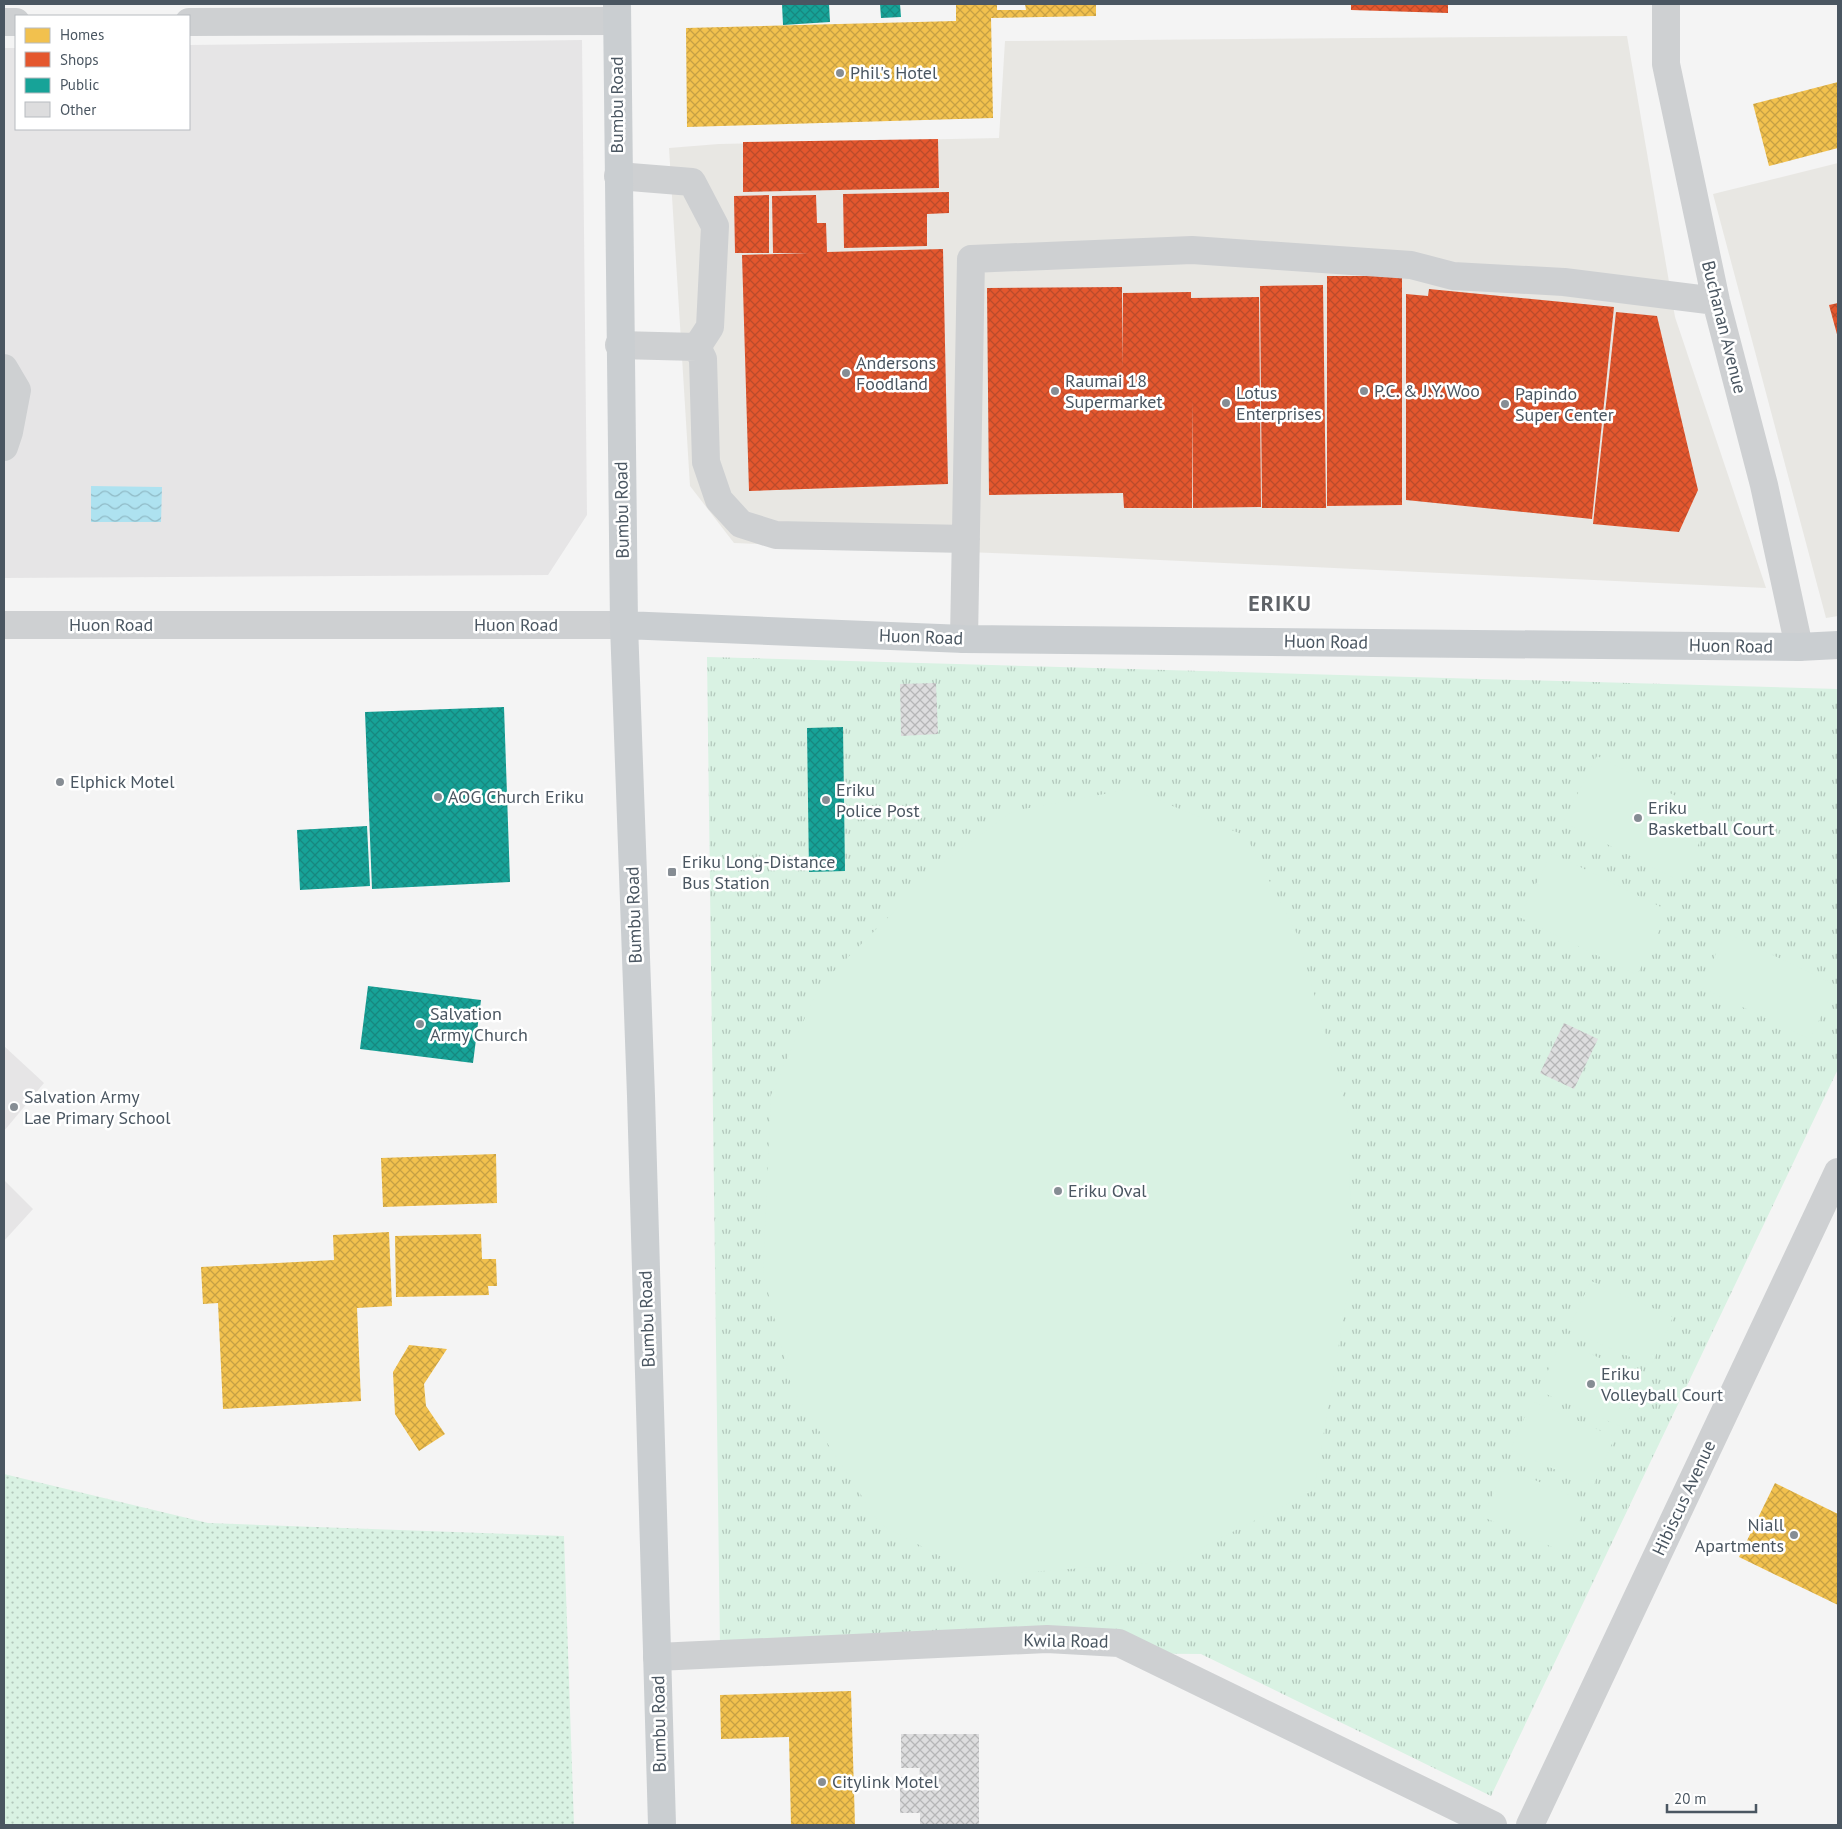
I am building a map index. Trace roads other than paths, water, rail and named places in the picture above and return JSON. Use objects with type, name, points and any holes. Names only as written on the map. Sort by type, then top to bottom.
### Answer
[{"type":"main road","name":"Bumbu Road","points":[[617,12],[619,345],[624,625],[662,1825]]},
{"type":"main road","name":"Huon Road","points":[[624,625],[964,639],[1800,647],[1838,645]]},
{"type":"street","name":"Buchanan Avenue","points":[[1666,4],[1666,64],[1716,301],[1764,485],[1800,647]]},
{"type":"street","points":[[190,22],[617,12]]},
{"type":"street","points":[[618,176],[692,182],[715,226],[710,328],[697,347]]},
{"type":"street","points":[[964,639],[970,259],[1192,250],[1411,265],[1453,276],[1564,282],[1716,301]]},
{"type":"street","points":[[619,345],[697,347]]},
{"type":"street","points":[[697,347],[703,359],[706,462],[719,500],[741,524],[776,535],[966,539]]},
{"type":"street","points":[[4,368],[16,390],[9,432],[4,447]]},
{"type":"street","name":"Huon Road","points":[[4,625],[624,625]]},
{"type":"street","name":"Hibiscus Avenue","points":[[1530,1825],[1838,1172]]},
{"type":"street","name":"Kwila Road","points":[[657,1657],[1047,1639],[1119,1642],[1493,1825]]},
{"type":"water","points":[[91,486],[162,487],[161,522],[91,522]]},
{"type":"place","name":"Phil's Hotel","points":[[840,73]]},
{"type":"place","name":"Andersons Foodland","points":[[846,373]]},
{"type":"place","name":"Raumai 18 Supermarket","points":[[1055,391]]},
{"type":"place","name":"P.C. & J.Y. Woo","points":[[1364,391]]},
{"type":"place","name":"Lotus Enterprises","points":[[1226,403]]},
{"type":"place","name":"Papindo Super Center","points":[[1505,404]]},
{"type":"place","name":"Elphick Motel","points":[[60,782]]},
{"type":"place","name":"AOG Church Eriku","points":[[438,797]]},
{"type":"place","name":"Eriku Police Post","points":[[826,800]]},
{"type":"place","name":"Eriku Basketball Court","points":[[1638,818]]},
{"type":"place","name":"Eriku Long-Distance Bus Station","points":[[672,872]]},
{"type":"place","name":"Salvation Army Church","points":[[420,1024]]},
{"type":"place","name":"Salvation Army Lae Primary School","points":[[14,1107]]},
{"type":"place","name":"Eriku Oval","points":[[1058,1191]]},
{"type":"place","name":"Eriku Volleyball Court","points":[[1591,1384]]},
{"type":"place","name":"Niall Apartments","points":[[1794,1535]]},
{"type":"place","name":"Citylink Motel","points":[[822,1782]]},
{"type":"district","name":"ERIKU","points":[[1280,603]]}]
